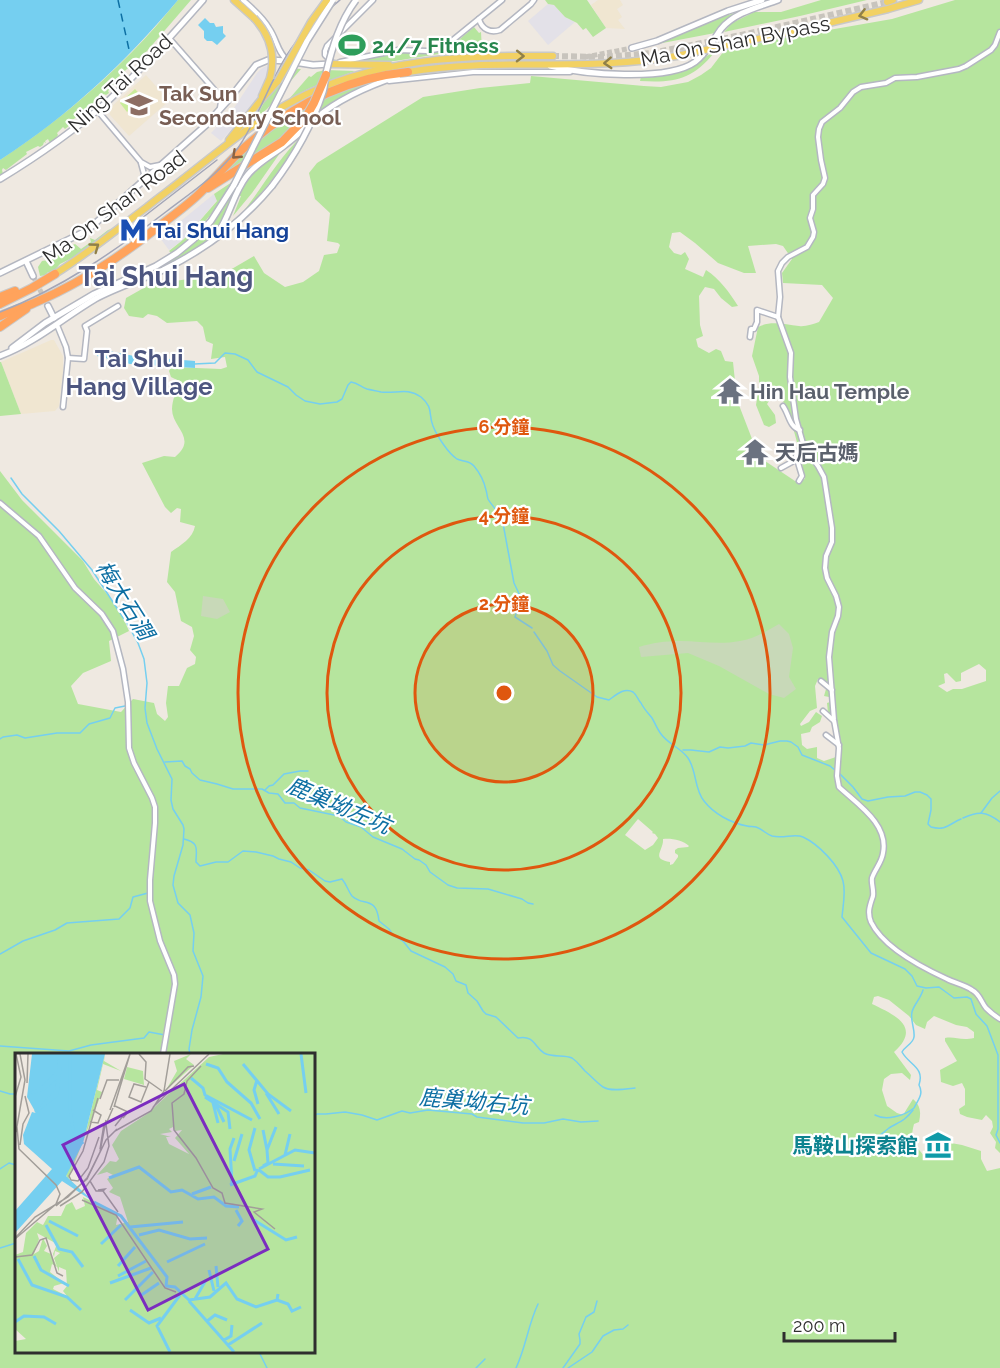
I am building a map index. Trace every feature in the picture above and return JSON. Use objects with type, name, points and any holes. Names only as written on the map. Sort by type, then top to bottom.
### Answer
[{"type":"highway","name":"Ma On Shan Road","points":[[0,316],[32,304],[99,269],[156,229],[200,194],[218,172],[247,145],[297,108],[357,82],[406,69]]},
{"type":"highway","points":[[200,194],[276,145],[292,132],[312,108],[326,75]]},
{"type":"highway","points":[[250,162],[269,155]]},
{"type":"highway","points":[[0,297],[55,274]]},
{"type":"highway","name":"Ma On Shan Road","points":[[0,304],[55,274]]},
{"type":"highway","points":[[0,327],[32,304]]},
{"type":"main road","name":"Ning Tai Road","points":[[0,179],[49,147],[97,110],[132,77],[203,0]]},
{"type":"main road","points":[[234,0],[263,29],[271,46],[273,64],[270,78],[260,101]]},
{"type":"main road","points":[[222,148],[278,81],[311,22],[327,0]]},
{"type":"main road","points":[[0,356],[24,345],[100,297],[145,274],[194,239],[214,218],[234,185],[307,41],[333,0]]},
{"type":"main road","points":[[0,356],[54,318],[103,289],[172,265],[210,242],[253,207],[291,160],[310,125],[324,90],[340,27],[356,0]]},
{"type":"main road","points":[[632,48],[762,0]]},
{"type":"main road","name":"Ma On Shan Road","points":[[55,274],[99,244],[222,148],[275,112],[300,97],[348,78],[406,69],[482,65],[549,65],[574,71],[654,74],[690,65],[710,47],[731,20],[748,10],[778,0]]},
{"type":"main road","name":"Ma On Shan Bypass","points":[[549,65],[632,62],[676,56],[803,29],[919,0]]},
{"type":"main road","name":"Ma On Shan Road","points":[[210,242],[225,221],[244,179],[252,170],[332,106],[358,91],[430,60],[471,56],[553,56]]},
{"type":"main road","points":[[0,273],[84,232],[191,140],[255,65],[268,60],[406,69]]},
{"type":"main road","points":[[26,261],[33,276]]},
{"type":"main road","points":[[48,306],[57,325]]},
{"type":"street","points":[[243,0],[267,24],[279,52],[288,61]]},
{"type":"street","points":[[373,0],[327,46],[326,57],[334,64],[398,50],[428,51],[443,48],[502,0]]},
{"type":"street","points":[[479,19],[480,24],[486,29],[500,30],[534,1]]},
{"type":"street","points":[[1000,32],[991,50],[962,68],[917,77],[897,78],[886,83],[861,87],[821,123],[818,135],[820,160],[825,178],[823,184],[813,195],[813,209],[810,218],[813,237],[807,246],[788,256],[778,274],[780,293],[778,317],[790,353],[790,377],[800,430],[804,445],[824,477],[832,528],[832,542],[826,556],[825,566],[839,607],[829,649],[839,745],[837,778],[839,787],[873,819],[883,839],[884,851],[873,877],[873,894],[868,912],[870,919],[875,929],[901,954],[975,992],[985,1007],[1000,1019]]},
{"type":"street","points":[[169,38],[219,95],[221,103],[218,111]]},
{"type":"street","name":"Ma On Shan Road","points":[[376,83],[478,72],[574,71]]},
{"type":"street","points":[[97,110],[141,162],[150,167],[161,164]]},
{"type":"street","points":[[140,183],[144,174],[141,162]]},
{"type":"street","points":[[68,358],[84,359],[87,331],[85,326],[118,306]]},
{"type":"street","points":[[750,337],[751,328],[754,329],[757,322],[757,310],[778,317]]},
{"type":"street","points":[[57,325],[66,346],[68,358],[63,407]]},
{"type":"street","points":[[783,406],[791,424],[800,430]]},
{"type":"street","points":[[799,481],[802,476],[797,453],[804,445]]},
{"type":"street","points":[[781,468],[797,458]]},
{"type":"street","points":[[0,503],[39,536],[75,588],[104,617],[113,632],[123,669],[128,702],[129,748],[155,811],[150,900],[160,941],[174,975],[175,984],[163,1053]]},
{"type":"street","points":[[821,681],[832,690]]},
{"type":"street","points":[[823,711],[835,721]]},
{"type":"street","points":[[826,735],[839,745]]},
{"type":"shaded area","points":[[598,0],[620,0],[623,5],[617,9],[622,17],[618,20],[625,29],[606,28],[591,5]]},
{"type":"shaded area","points":[[548,4],[554,5],[565,17],[575,22],[548,45],[528,21]]},
{"type":"shaded area","points":[[266,66],[272,68],[257,98],[221,141],[211,133],[232,111],[257,73]]},
{"type":"shaded area","name":"Tak Sun Secondary School","points":[[146,75],[169,101],[129,136],[110,115],[110,108]]},
{"type":"shaded area","points":[[214,194],[217,200],[184,239],[169,250],[160,238]]},
{"type":"shaded area","points":[[54,340],[63,356],[59,406],[55,411],[21,414],[1,362]]},
{"type":"green space","points":[[178,0],[191,0],[147,51],[117,78],[108,91],[109,93],[104,94],[65,129],[63,127],[57,133],[54,141],[50,143],[48,139],[40,147],[26,152],[27,154],[6,170],[3,168],[3,174],[0,174],[0,160],[52,123],[102,81],[144,39]]},
{"type":"green space","points":[[545,0],[587,0],[606,28],[593,37],[586,28],[583,30]]},
{"type":"green space","points":[[821,0],[867,0],[724,32],[732,23],[754,12],[781,12]]},
{"type":"green space","points":[[955,0],[1000,0],[1000,1153],[995,1148],[996,1142],[990,1133],[993,1127],[992,1121],[986,1115],[982,1120],[960,1114],[959,1109],[965,1105],[965,1089],[962,1083],[953,1086],[941,1082],[940,1070],[957,1061],[945,1038],[974,1038],[974,1032],[967,1027],[934,1016],[927,1022],[925,1029],[916,1025],[909,1016],[889,1000],[878,996],[874,997],[872,1004],[896,1017],[905,1029],[906,1036],[894,1052],[911,1075],[910,1080],[902,1073],[891,1074],[884,1079],[882,1090],[887,1106],[897,1113],[903,1115],[913,1099],[918,1104],[920,1119],[914,1124],[912,1135],[916,1146],[925,1157],[929,1148],[946,1156],[946,1148],[951,1143],[962,1145],[981,1151],[981,1159],[987,1171],[1000,1168],[1000,1368],[0,1368],[0,471],[22,500],[83,561],[94,579],[120,611],[129,631],[109,641],[111,661],[83,673],[71,686],[78,704],[121,712],[133,699],[154,703],[157,714],[165,721],[168,717],[166,703],[168,686],[179,686],[187,668],[195,664],[196,657],[190,650],[194,636],[192,627],[181,621],[175,592],[167,582],[171,552],[189,538],[195,526],[180,522],[181,509],[177,508],[171,513],[165,507],[142,463],[164,456],[175,457],[184,444],[184,438],[173,416],[173,402],[179,381],[171,377],[169,371],[171,367],[221,369],[227,367],[225,357],[211,359],[213,344],[206,341],[203,327],[197,321],[167,323],[157,316],[148,314],[143,318],[129,316],[124,308],[126,298],[149,285],[230,270],[254,256],[264,273],[285,287],[303,282],[319,271],[324,255],[337,253],[340,245],[327,241],[330,213],[315,199],[309,173],[317,163],[423,97],[530,83],[531,76],[661,87],[688,82],[701,75],[711,68],[724,51],[892,19]],"holes":[[[680,232],[718,263],[744,273],[756,273],[748,246],[776,244],[783,246],[792,259],[782,273],[783,283],[822,285],[833,298],[819,322],[804,326],[773,323],[758,327],[752,356],[759,376],[756,405],[764,425],[769,427],[776,423],[775,415],[767,404],[776,391],[786,406],[790,418],[805,479],[795,481],[759,457],[737,400],[733,362],[725,361],[721,351],[716,349],[709,353],[698,347],[696,339],[703,336],[700,325],[699,296],[705,287],[714,289],[732,307],[738,306],[728,291],[706,270],[703,277],[685,269],[689,259],[685,252],[681,255],[674,253],[669,247],[672,233]],[[979,664],[986,670],[986,681],[947,692],[938,686],[945,683],[944,674],[947,673],[956,682],[961,681],[961,673]],[[818,679],[825,682],[824,696],[829,697],[828,713],[832,713],[837,748],[836,757],[824,761],[817,758],[817,747],[807,749],[802,745],[801,734],[810,732],[812,727],[820,722],[822,716],[816,712],[809,722],[801,726],[800,724],[810,711],[817,708],[815,686]],[[638,819],[658,838],[645,850],[625,835]],[[663,839],[673,839],[689,846],[675,850],[678,857],[670,865],[670,862],[664,861],[659,856]]]},
{"type":"green space","points":[[738,12],[715,33],[652,45],[716,20]]},
{"type":"green space","points":[[474,27],[479,33],[481,32],[482,51],[451,52],[395,61],[350,63],[395,53],[440,51],[454,44]]},
{"type":"green space","points":[[714,53],[698,69],[682,78],[640,81],[641,76],[655,76],[688,69]]},
{"type":"green space","points":[[281,68],[301,69],[267,109],[256,118]]},
{"type":"green space","points":[[325,70],[355,71],[310,88],[289,99],[309,76]]},
{"type":"green space","points":[[371,82],[328,105],[300,128],[225,174],[224,172],[250,148],[292,116],[339,91]]},
{"type":"green space","points":[[135,89],[143,98],[127,112],[120,103]]},
{"type":"green space","points":[[302,136],[272,180],[236,220],[284,155]]},
{"type":"green space","points":[[280,153],[233,216],[241,196],[239,196],[251,176]]},
{"type":"green space","points":[[244,175],[229,211],[217,230],[198,247],[162,267],[203,234],[222,211]]},
{"type":"green space","points":[[232,182],[205,221],[172,254],[169,251],[184,239],[217,201],[214,194]]},
{"type":"green space","points":[[114,228],[90,245],[90,248],[60,264],[53,272],[40,276],[38,267],[42,261],[48,260],[45,260],[46,254],[54,256],[61,252],[54,255],[52,251],[65,249],[62,252],[66,254],[66,248],[75,244],[81,249],[91,242],[90,238],[95,240]]},
{"type":"green space","points":[[1,362],[21,414],[0,416]]},
{"type":"green space","points":[[203,596],[223,599],[230,612],[217,619],[201,616]]},
{"type":"green space","points":[[779,624],[789,634],[793,648],[789,677],[796,689],[784,698],[769,694],[719,666],[688,653],[641,657],[639,647],[649,644],[674,641],[718,643],[740,641],[755,637]]},
{"type":"water","points":[[0,0],[178,0],[138,45],[95,87],[49,125],[0,160]]},
{"type":"water","points":[[205,18],[210,23],[214,23],[216,27],[223,26],[223,33],[226,36],[217,45],[204,38],[204,31],[198,25]]},
{"type":"water","points":[[99,349],[134,356],[195,361],[195,368],[130,364],[97,356]]},
{"type":"waterway","points":[[194,364],[215,363],[225,353],[235,354],[248,360],[257,372],[288,387],[305,401],[320,404],[337,402],[342,399],[351,382],[370,390],[411,392],[421,397],[428,404],[433,426],[443,444],[457,459],[474,466],[483,480],[488,499],[502,518],[514,583],[522,600],[522,607],[515,617],[532,628]]},
{"type":"waterway","name":"梅大石澗","points":[[11,478],[22,494],[59,531],[92,570],[128,625],[144,659],[147,683],[145,708],[147,723],[172,779],[173,809],[184,829],[183,845],[173,885],[178,903],[190,915],[194,933],[193,951],[203,976],[190,1053]]},
{"type":"waterway","points":[[534,632],[553,665],[597,697],[609,700],[623,691],[634,693],[658,730],[688,758],[701,796],[718,814],[735,823],[758,828],[772,836],[803,837],[821,850],[833,862],[843,881],[842,917],[871,953],[905,969],[917,986],[939,987],[954,998],[971,999],[976,1014],[987,1026],[998,1055],[998,1129],[996,1135],[1000,1143]]},
{"type":"waterway","points":[[0,739],[17,735],[25,738],[57,733],[80,733],[89,724],[110,718],[115,708],[126,704]]},
{"type":"waterway","points":[[683,750],[709,752],[720,747],[745,746],[751,743],[764,745],[787,741],[798,747],[802,755],[830,766],[836,771]]},
{"type":"waterway","name":"鹿巢坳左坑","points":[[165,762],[182,761],[200,780],[233,789],[262,789],[278,794],[285,803],[294,803],[300,808],[339,816],[346,822],[361,827],[373,837],[402,849],[426,865],[430,872],[448,885],[457,888],[488,889],[533,904]]},
{"type":"waterway","points":[[265,790],[284,774],[308,771]]},
{"type":"waterway","points":[[840,774],[862,799],[868,801],[905,796],[915,792],[927,795],[931,799],[928,824],[931,827],[944,828],[961,819]]},
{"type":"waterway","points":[[981,813],[1000,791]]},
{"type":"waterway","points":[[963,818],[982,813],[1000,822]]},
{"type":"waterway","points":[[184,839],[195,845],[196,862],[200,866],[228,862],[243,851],[256,852],[291,862],[325,881],[342,879],[352,896],[375,908],[379,921],[393,935],[403,941],[411,951],[445,967],[453,974],[456,981],[466,985],[468,993],[486,1014],[496,1017],[518,1038],[528,1038],[544,1053],[572,1058],[606,1089],[635,1088]]},
{"type":"waterway","points":[[0,954],[23,941],[55,930],[67,923],[119,919],[130,908],[133,897],[148,893]]},
{"type":"waterway","points":[[875,1115],[895,1117],[914,1108],[920,1097],[920,1074],[902,1052],[913,1039],[912,1012],[923,990]]},
{"type":"waterway","points":[[0,1046],[69,1051],[91,1045],[144,1038],[149,1032],[165,1035]]},
{"type":"waterway","points":[[0,1091],[15,1094]]},
{"type":"waterway","name":"鹿巢坳右坑","points":[[315,1115],[345,1112],[377,1120],[402,1111],[410,1113],[428,1110],[472,1114],[477,1117],[523,1123],[544,1123],[563,1119],[581,1122],[598,1121]]},
{"type":"waterway","points":[[872,1138],[902,1121],[913,1110]]},
{"type":"waterway","points":[[0,1169],[9,1163],[15,1165]]},
{"type":"waterway","points":[[0,1248],[15,1243]]},
{"type":"waterway","points":[[563,1368],[580,1344],[579,1334],[586,1317],[594,1312],[597,1301]]},
{"type":"waterway","points":[[516,1368],[538,1304]]},
{"type":"waterway","points":[[568,1368],[592,1352],[603,1336],[628,1325]]},
{"type":"waterway","name":"梅大石澗","points":[[260,1353],[267,1368]]},
{"type":"waterway","points":[[476,1368],[485,1359]]},
{"type":"ferry route","points":[[118,0],[130,54]]},
{"type":"tunnel","points":[[553,56],[604,57],[652,53],[887,2]]},
{"type":"tunnel","points":[[585,57],[632,48]]},
{"type":"tunnel","points":[[33,276],[48,306]]},
{"type":"railway","points":[[0,312],[45,292],[87,268],[147,226],[214,174],[231,157],[245,137],[280,66],[292,47],[340,0]]},
{"type":"railway","points":[[124,232],[217,160]]},
{"type":"place","name":"24/7 Fitness","points":[[352,45]]},
{"type":"place","name":"Tak Sun Secondary School","points":[[139,105]]},
{"type":"place","name":"Tai Shui Hang","points":[[133,230]]},
{"type":"place","name":"Hin Hau Temple","points":[[730,391]]},
{"type":"place","name":"天后古媽","points":[[755,452]]},
{"type":"place","name":"馬鞍山探索館","points":[[938,1145]]},
{"type":"district","name":"Tai Shui Hang","points":[[166,276]]},
{"type":"district","name":"Tai Shui Hang Village","points":[[139,372]]}]
